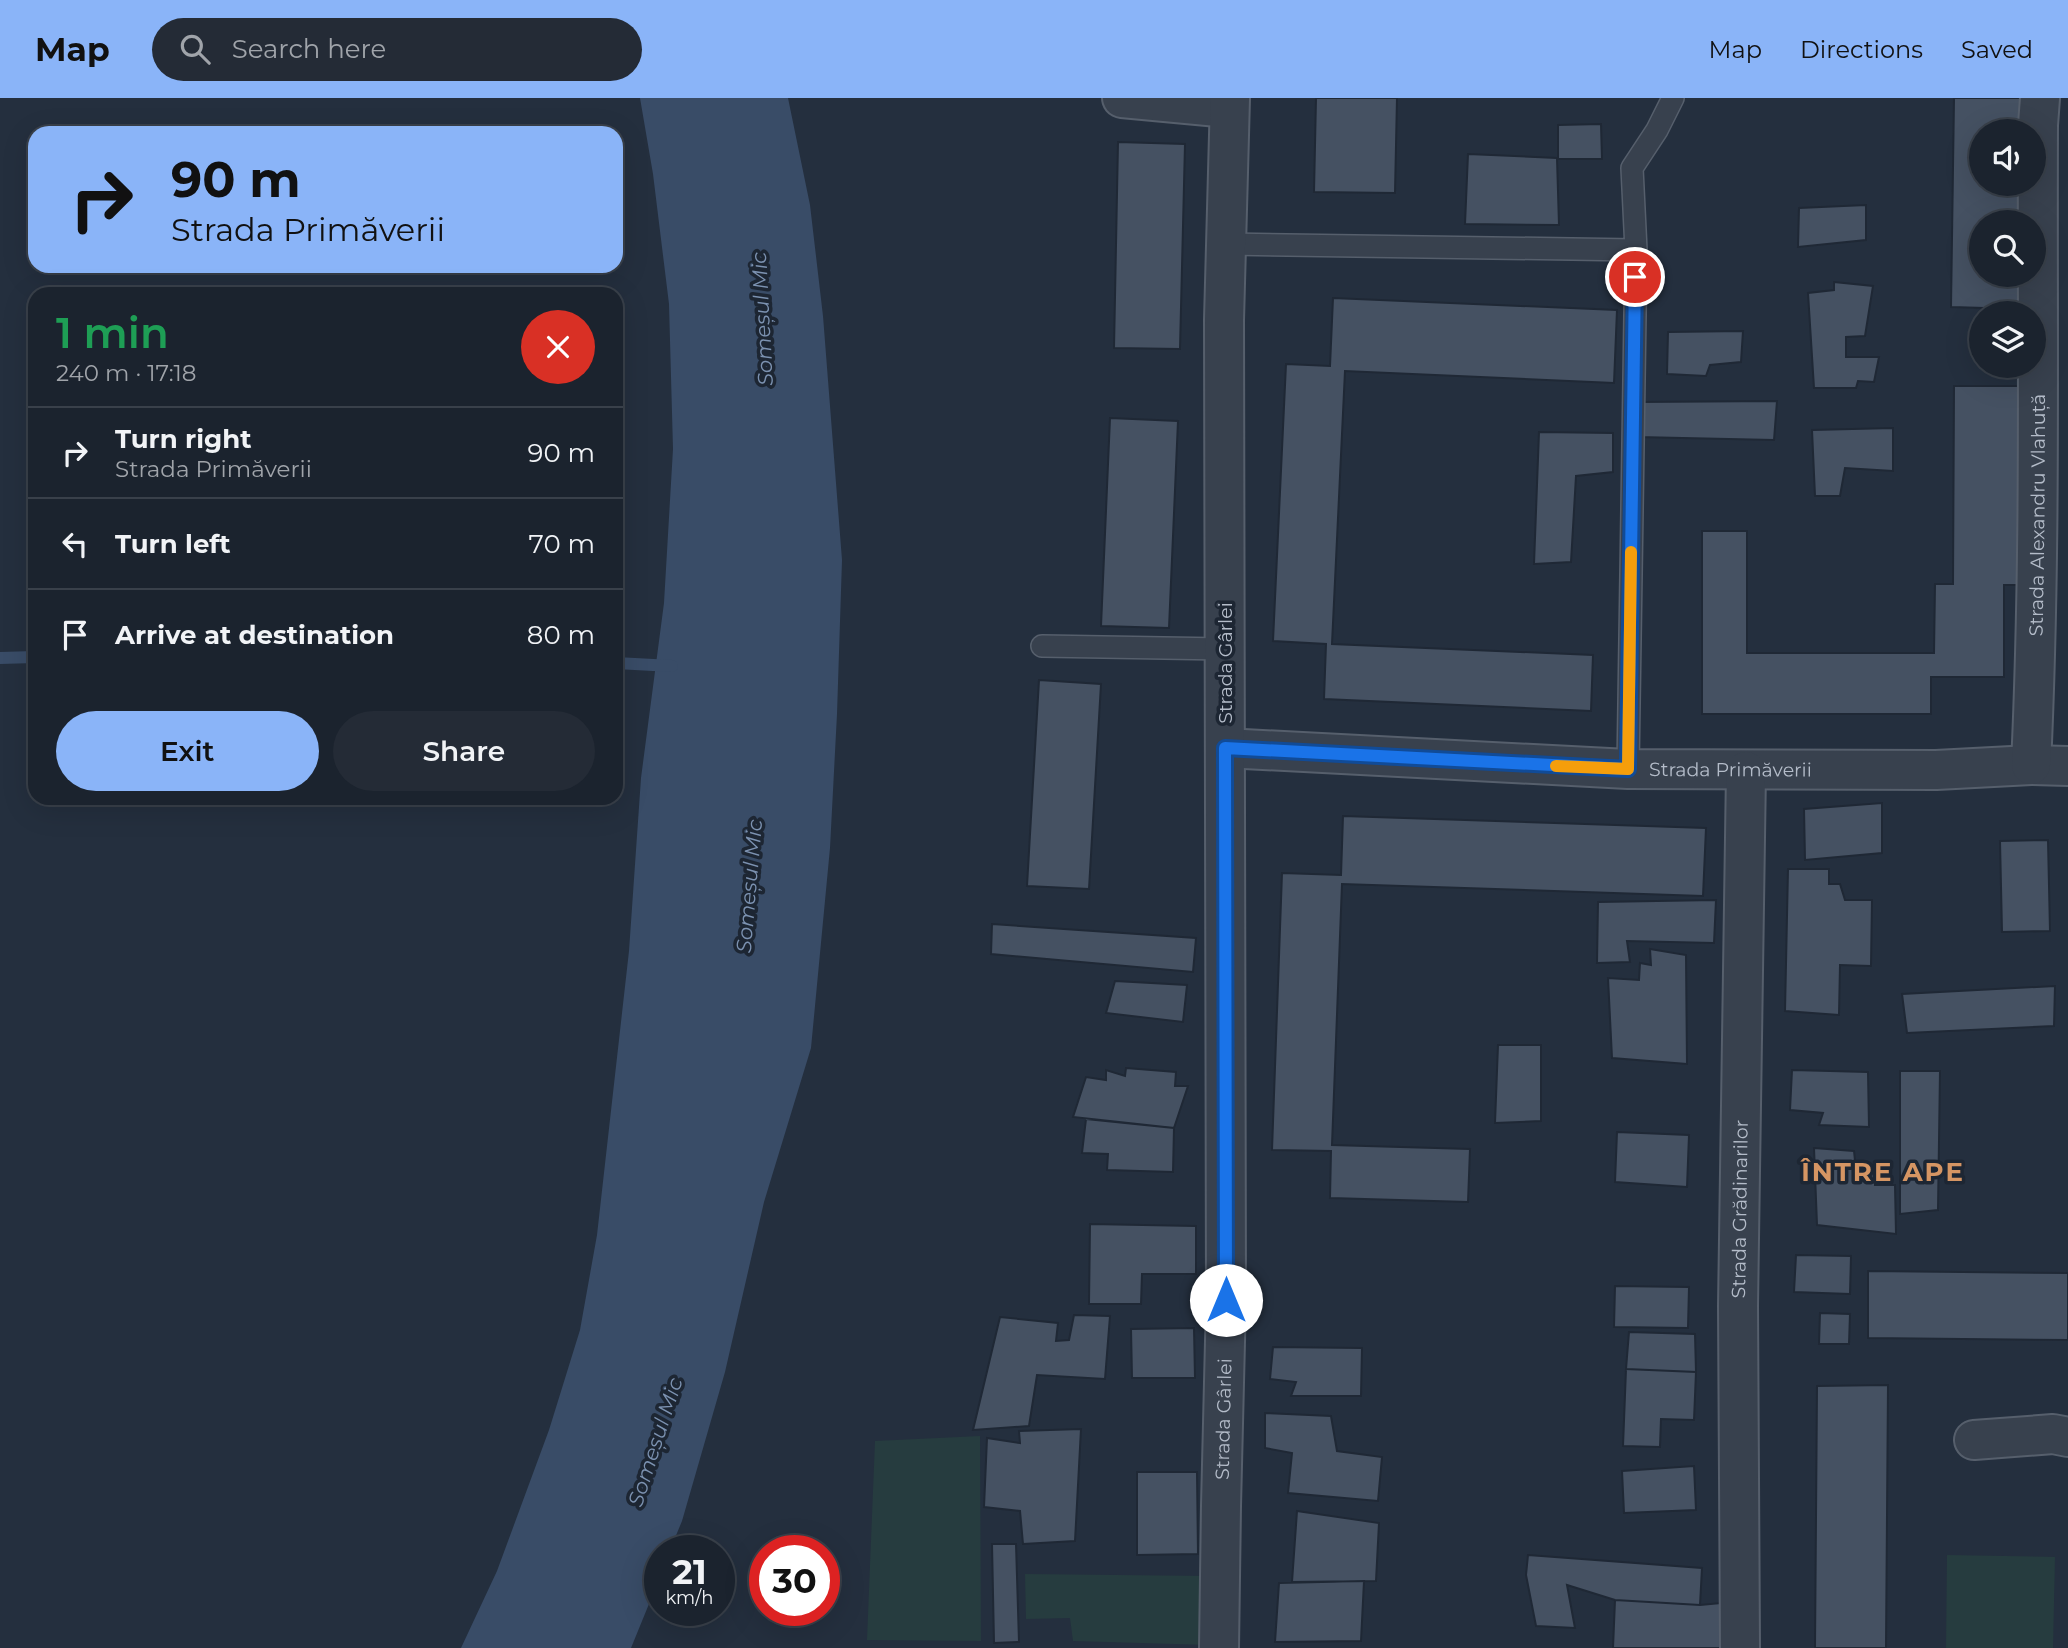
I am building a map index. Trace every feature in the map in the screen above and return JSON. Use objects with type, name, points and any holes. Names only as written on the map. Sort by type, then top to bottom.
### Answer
[{"type":"street","points":[[1122,98],[1230,103]]},
{"type":"street","name":"Strada Alexandru Vlahuță","points":[[2040,98],[2038,125],[2053,191],[2037,541],[2035,677],[2050,766]]},
{"type":"street","name":"Strada Gârlei","points":[[1219,1648],[1226,1300],[1224,320],[1230,103]]},
{"type":"street","name":"Strada Primăverii","points":[[1225,748],[1628,769],[1936,770],[2050,766]]},
{"type":"street","name":"Strada Grădinarilor","points":[[1740,1648],[1738,1306],[1746,771]]},
{"type":"street","points":[[1974,1440],[2053,1434],[2068,1437]]},
{"type":"lane","points":[[1628,769],[1636,250],[1632,169],[1657,131],[1672,98]]},
{"type":"lane","points":[[1227,244],[1636,250]]},
{"type":"lane","points":[[1042,646],[1225,635]]},
{"type":"green space","points":[[980,1436],[981,1641],[867,1640],[875,1441]]},
{"type":"green space","points":[[1947,1555],[2055,1557],[2053,1648],[1946,1648]]},
{"type":"green space","points":[[1025,1574],[1210,1576],[1208,1645],[1073,1641],[1070,1618],[1026,1619]]},
{"type":"water","name":"Someșul Mic","points":[[640,98],[788,98],[810,205],[823,316],[842,560],[830,848],[811,1048],[764,1202],[725,1372],[682,1521],[676,1535],[644,1535],[644,1616],[631,1648],[461,1648],[497,1571],[549,1430],[580,1330],[597,1235],[629,951],[641,778],[664,603],[673,449],[669,304],[653,174]]},
{"type":"building","points":[[1316,98],[1397,98],[1395,193],[1314,192]]},
{"type":"building","points":[[1954,98],[2021,98],[2020,119],[1969,119],[1969,196],[2019,196],[2019,210],[1969,210],[1969,287],[2018,287],[2018,301],[1969,301],[1969,308],[1951,307]]},
{"type":"building","points":[[1601,124],[1602,159],[1558,159],[1558,125]]},
{"type":"building","points":[[1118,142],[1185,144],[1180,349],[1114,348]]},
{"type":"building","points":[[1468,154],[1557,158],[1559,225],[1465,224]]},
{"type":"building","points":[[1866,205],[1866,240],[1798,247],[1799,208]]},
{"type":"building","points":[[1834,282],[1873,286],[1865,336],[1846,337],[1846,357],[1879,357],[1874,382],[1858,381],[1856,388],[1814,388],[1808,293],[1834,290]]},
{"type":"building","points":[[1333,298],[1617,310],[1614,383],[1345,371],[1332,644],[1593,655],[1591,711],[1324,699],[1326,644],[1273,641],[1286,364],[1330,366]]},
{"type":"building","points":[[1743,331],[1741,362],[1710,365],[1706,376],[1667,374],[1668,332]]},
{"type":"building","points":[[1954,386],[2020,386],[2020,585],[2004,585],[2004,677],[1931,677],[1931,714],[1702,714],[1702,531],[1747,531],[1747,653],[1934,653],[1935,584],[1953,584]]},
{"type":"building","points":[[1777,401],[1774,440],[1637,437],[1637,402]]},
{"type":"building","points":[[1110,418],[1178,421],[1169,628],[1101,626]]},
{"type":"building","points":[[1893,428],[1893,471],[1845,468],[1840,496],[1815,496],[1812,430]]},
{"type":"building","points":[[1539,432],[1613,433],[1613,472],[1576,476],[1571,562],[1534,564]]},
{"type":"building","points":[[1039,680],[1101,684],[1089,889],[1027,886]]},
{"type":"building","points":[[1882,803],[1882,853],[1805,860],[1804,809]]},
{"type":"building","points":[[1343,816],[1706,828],[1703,896],[1342,884],[1332,1145],[1470,1149],[1468,1202],[1330,1198],[1331,1151],[1272,1150],[1282,873],[1341,875]]},
{"type":"building","points":[[2048,840],[2050,931],[2002,932],[2000,841]]},
{"type":"building","points":[[1788,869],[1829,869],[1829,884],[1840,884],[1845,900],[1872,900],[1871,966],[1840,965],[1839,1015],[1785,1011]]},
{"type":"building","points":[[1716,900],[1714,943],[1627,941],[1630,962],[1597,963],[1598,902]]},
{"type":"building","points":[[992,924],[1196,938],[1193,972],[991,954]]},
{"type":"building","points":[[1650,949],[1686,955],[1687,1064],[1612,1058],[1608,978],[1639,980],[1640,963],[1651,965]]},
{"type":"building","points":[[1115,981],[1187,985],[1183,1022],[1106,1013]]},
{"type":"building","points":[[2055,986],[2054,1026],[1907,1033],[1902,994]]},
{"type":"building","points":[[1498,1045],[1541,1045],[1541,1121],[1495,1123]]},
{"type":"building","points":[[1126,1068],[1176,1072],[1175,1086],[1188,1086],[1174,1128],[1073,1117],[1086,1077],[1106,1080],[1106,1070],[1125,1076]]},
{"type":"building","points":[[1792,1070],[1868,1072],[1869,1127],[1819,1125],[1823,1113],[1790,1110]]},
{"type":"building","points":[[1900,1071],[1940,1071],[1938,1210],[1900,1214]]},
{"type":"building","points":[[1086,1119],[1174,1128],[1173,1172],[1107,1170],[1108,1154],[1082,1153]]},
{"type":"building","points":[[1617,1132],[1689,1135],[1687,1187],[1615,1182]]},
{"type":"building","points":[[1814,1148],[1854,1151],[1856,1170],[1876,1169],[1875,1185],[1895,1185],[1896,1234],[1817,1225]]},
{"type":"building","points":[[1090,1224],[1196,1226],[1196,1274],[1142,1274],[1141,1304],[1089,1304]]},
{"type":"building","points":[[1796,1255],[1851,1256],[1850,1294],[1794,1292]]},
{"type":"building","points":[[1868,1271],[2068,1273],[2068,1340],[1868,1338]]},
{"type":"building","points":[[1615,1286],[1689,1287],[1688,1328],[1614,1327]]},
{"type":"building","points":[[1820,1313],[1850,1314],[1849,1344],[1819,1344]]},
{"type":"building","points":[[1074,1315],[1110,1316],[1105,1379],[1037,1375],[1029,1426],[973,1430],[1000,1317],[1058,1323],[1056,1341],[1069,1340]]},
{"type":"building","points":[[1194,1328],[1195,1378],[1132,1378],[1131,1329]]},
{"type":"building","points":[[1629,1332],[1695,1334],[1696,1372],[1626,1369]]},
{"type":"building","points":[[1273,1347],[1362,1348],[1361,1396],[1291,1396],[1296,1382],[1270,1379]]},
{"type":"building","points":[[1626,1369],[1696,1372],[1694,1420],[1661,1419],[1660,1447],[1623,1446]]},
{"type":"building","points":[[1888,1385],[1886,1648],[1815,1648],[1817,1386]]},
{"type":"building","points":[[1265,1413],[1331,1416],[1337,1451],[1382,1457],[1378,1501],[1288,1493],[1292,1453],[1265,1448]]},
{"type":"building","points":[[1081,1429],[1075,1541],[1023,1544],[1020,1511],[984,1507],[987,1438],[1020,1443],[1019,1431]]},
{"type":"building","points":[[1694,1466],[1696,1510],[1624,1513],[1622,1471]]},
{"type":"building","points":[[1137,1472],[1197,1472],[1198,1554],[1137,1555]]},
{"type":"building","points":[[1297,1511],[1379,1523],[1376,1581],[1292,1582]]},
{"type":"building","points":[[992,1544],[1016,1544],[1019,1642],[994,1643]]},
{"type":"building","points":[[1528,1555],[1702,1568],[1700,1605],[1615,1600],[1567,1585],[1575,1628],[1536,1626],[1526,1575]]},
{"type":"building","points":[[1364,1581],[1361,1641],[1275,1642],[1279,1583]]},
{"type":"building","points":[[1615,1600],[1700,1605],[1721,1603],[1720,1648],[1613,1648]]},
{"type":"waterway","points":[[0,658],[28,657]]},
{"type":"waterway","points":[[623,663],[672,666]]},
{"type":"slow traffic","points":[[1556,766],[1628,769],[1631,552]]},
{"type":"district","name":"ÎNTRE APE","points":[[1883,1172]]},
{"type":"route","points":[[1226,1300],[1225,748],[1628,769],[1635,277]]}]
